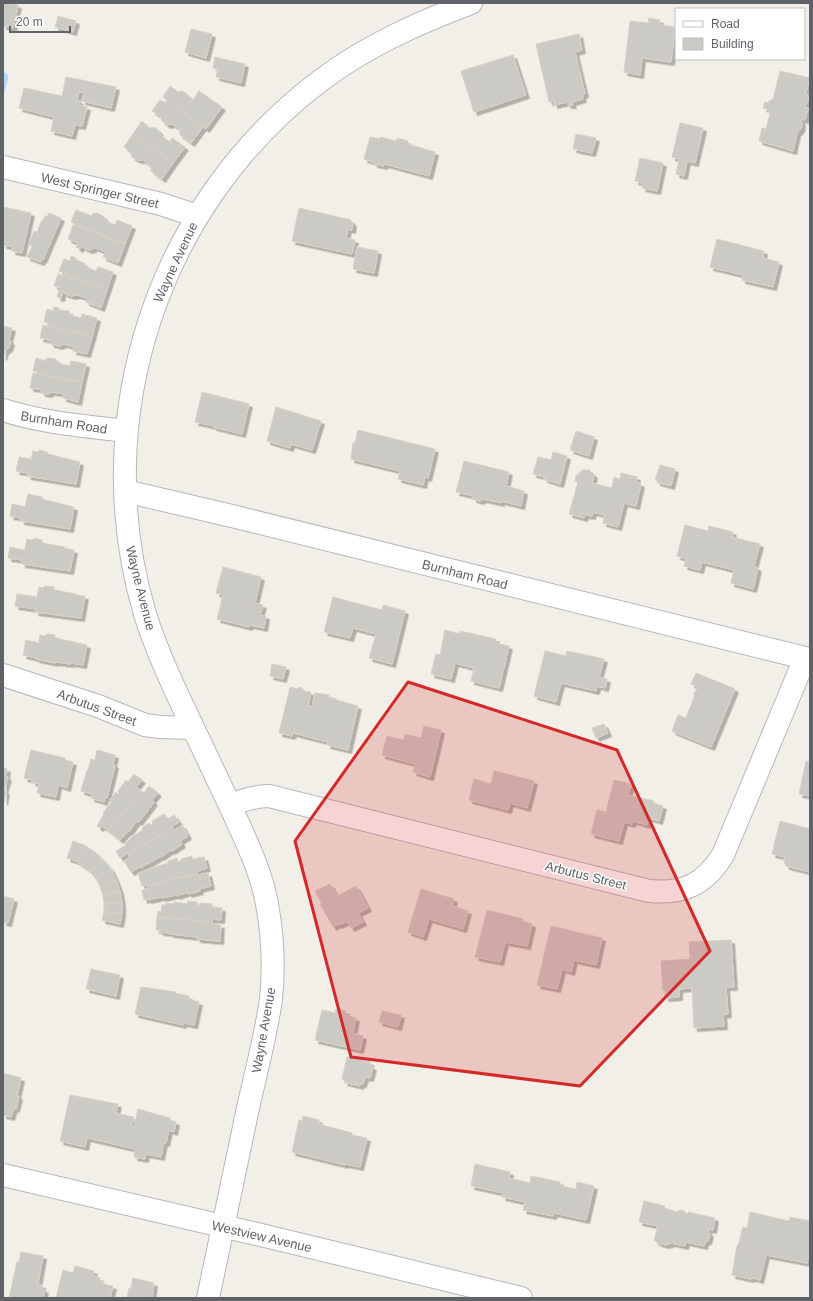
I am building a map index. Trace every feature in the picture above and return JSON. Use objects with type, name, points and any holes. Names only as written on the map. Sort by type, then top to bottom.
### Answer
[{"type":"street","name":"Wayne Avenue","points":[[208,1298],[271,999],[272,940],[268,906],[258,869],[230,806],[169,678],[146,616],[131,556],[125,491],[126,431],[133,384],[145,333],[164,281],[180,245],[197,216],[222,179],[266,128],[290,105],[321,80],[366,50],[427,20],[471,3]]},
{"type":"street","name":"West Springer Street","points":[[3,167],[161,204],[197,216]]},
{"type":"street","name":"Burnham Road","points":[[3,410],[64,424],[126,431]]},
{"type":"street","name":"Burnham Road","points":[[125,491],[236,517],[805,658]]},
{"type":"street","name":"Arbutus Street","points":[[230,806],[252,798],[269,796],[649,891],[665,892],[679,890],[692,886],[704,878],[715,867],[723,855],[805,658]]},
{"type":"street","name":"Arbutus Street","points":[[3,675],[98,706],[145,724],[166,728],[193,728]]},
{"type":"street","name":"Westview Avenue","points":[[3,1174],[521,1298]]},
{"type":"highlighted area","points":[[408,682],[617,750],[710,951],[580,1086],[351,1057],[295,841]]},
{"type":"water","points":[[3,71],[8,75],[8,79],[3,97]]},
{"type":"building","points":[[3,3],[18,5],[13,28],[3,26]]},
{"type":"building","points":[[58,16],[76,21],[73,32],[55,27]]},
{"type":"building","points":[[649,18],[660,20],[660,25],[675,27],[671,62],[642,58],[640,75],[624,72],[630,21],[648,23]]},
{"type":"building","points":[[191,29],[212,34],[206,58],[185,52]]},
{"type":"building","points":[[579,34],[582,50],[575,52],[585,94],[582,95],[583,99],[572,102],[573,105],[568,105],[567,102],[554,105],[554,101],[549,102],[536,44]]},
{"type":"building","points":[[513,55],[526,95],[474,112],[461,71]]},
{"type":"building","points":[[215,57],[245,64],[241,83],[216,77],[218,69],[213,68]]},
{"type":"building","points":[[780,71],[810,78],[806,92],[809,98],[804,107],[808,108],[805,120],[801,119],[801,129],[797,133],[793,151],[759,141],[762,128],[766,129],[770,113],[767,109],[763,108],[765,102],[768,103],[773,99]]},
{"type":"building","points":[[66,77],[116,87],[111,108],[82,101],[84,93],[79,92],[77,100],[80,101],[79,105],[87,107],[82,126],[75,125],[72,136],[51,131],[54,117],[19,108],[24,88],[62,96]]},
{"type":"building","points":[[170,86],[178,92],[182,91],[187,94],[192,101],[199,91],[222,107],[206,129],[163,97]]},
{"type":"building","points":[[160,100],[165,103],[167,100],[203,127],[191,143],[179,134],[181,131],[172,124],[167,125],[162,121],[161,117],[152,111]]},
{"type":"building","points":[[142,121],[150,129],[154,127],[159,131],[160,135],[170,142],[172,138],[185,147],[173,163],[133,134]]},
{"type":"building","points":[[680,123],[703,128],[695,163],[687,161],[684,176],[676,174],[679,159],[672,157]]},
{"type":"building","points":[[133,134],[173,163],[162,179],[150,170],[152,167],[143,160],[138,160],[132,157],[132,153],[124,147]]},
{"type":"building","points":[[576,134],[596,138],[592,153],[573,149]]},
{"type":"building","points":[[370,137],[380,139],[380,137],[396,141],[397,138],[408,141],[407,144],[435,152],[429,176],[385,164],[384,166],[374,164],[374,162],[364,159]]},
{"type":"building","points":[[640,158],[663,163],[657,191],[642,188],[643,183],[635,181]]},
{"type":"building","points":[[3,207],[31,213],[22,253],[12,251],[13,247],[3,245]]},
{"type":"building","points":[[299,208],[351,220],[353,223],[352,230],[348,229],[346,238],[355,240],[352,254],[292,241]]},
{"type":"building","points":[[76,210],[92,216],[93,214],[97,213],[103,216],[106,221],[115,225],[117,220],[132,226],[125,244],[71,222]]},
{"type":"building","points":[[49,213],[61,218],[41,262],[27,257],[32,246],[29,244],[34,231],[37,232],[42,220],[43,221],[45,216],[47,217]]},
{"type":"building","points":[[73,225],[125,244],[118,263],[103,257],[106,252],[93,247],[93,249],[89,250],[84,248],[82,245],[80,249],[76,247],[78,243],[68,239]]},
{"type":"building","points":[[717,239],[764,251],[763,258],[779,262],[773,287],[742,280],[743,275],[710,267]]},
{"type":"building","points":[[357,247],[378,251],[374,273],[353,269]]},
{"type":"building","points":[[71,256],[76,258],[75,261],[77,260],[84,263],[86,267],[96,271],[98,267],[113,272],[107,290],[64,275],[65,273],[59,271],[64,259],[70,261]]},
{"type":"building","points":[[58,274],[107,290],[101,308],[86,302],[87,298],[65,294],[63,291],[61,298],[57,297],[60,288],[54,286]]},
{"type":"building","points":[[54,307],[59,308],[59,310],[69,311],[70,315],[81,318],[82,314],[97,318],[92,337],[48,325],[49,323],[44,322],[47,309],[53,311]]},
{"type":"building","points":[[43,325],[92,337],[87,354],[73,351],[74,347],[64,344],[59,346],[51,344],[49,340],[40,338]]},
{"type":"building","points":[[3,326],[12,328],[9,339],[11,342],[3,357]]},
{"type":"building","points":[[36,358],[46,361],[46,359],[49,358],[56,359],[58,363],[70,366],[71,361],[86,364],[82,382],[38,374],[38,372],[33,371]]},
{"type":"building","points":[[33,373],[82,382],[78,402],[63,398],[64,394],[52,392],[48,394],[42,393],[40,389],[30,388]]},
{"type":"building","points":[[202,392],[249,404],[242,434],[195,422]]},
{"type":"building","points":[[276,407],[321,421],[312,450],[291,444],[290,448],[267,441]]},
{"type":"building","points":[[358,430],[435,449],[428,478],[425,477],[423,485],[398,479],[400,471],[351,459],[353,443],[355,443]]},
{"type":"building","points":[[576,431],[594,437],[589,456],[570,450]]},
{"type":"building","points":[[39,450],[47,452],[48,454],[80,462],[76,484],[27,476],[28,473],[16,471],[19,457],[31,459],[33,451],[38,452]]},
{"type":"building","points":[[553,452],[567,456],[560,484],[544,479],[545,477],[533,474],[538,457],[551,460]]},
{"type":"building","points":[[464,461],[509,472],[506,486],[524,491],[521,506],[501,501],[501,503],[483,499],[480,501],[473,499],[473,496],[456,492]]},
{"type":"building","points":[[660,465],[675,469],[671,486],[655,480]]},
{"type":"building","points":[[584,469],[586,471],[588,469],[594,475],[592,483],[612,488],[614,477],[620,479],[621,473],[637,477],[636,482],[641,484],[636,506],[624,503],[618,527],[603,523],[605,515],[593,512],[592,516],[585,515],[584,518],[569,514],[578,482],[575,481],[576,476]]},
{"type":"building","points":[[28,494],[74,507],[70,529],[21,521],[21,518],[10,516],[12,504],[25,507]]},
{"type":"building","points":[[685,525],[708,531],[709,526],[733,532],[732,537],[760,544],[754,566],[758,568],[753,589],[731,583],[734,570],[702,562],[700,570],[684,566],[686,559],[677,556]]},
{"type":"building","points":[[34,538],[42,540],[42,543],[74,550],[70,571],[22,564],[22,560],[8,558],[10,547],[25,550],[27,539],[32,540]]},
{"type":"building","points":[[223,567],[261,577],[255,603],[263,605],[260,615],[266,616],[264,628],[250,625],[249,627],[217,619],[223,595],[216,593]]},
{"type":"building","points":[[45,586],[54,587],[54,590],[85,596],[81,618],[35,612],[36,609],[15,606],[17,594],[37,597],[39,587],[44,588]]},
{"type":"building","points":[[333,597],[382,610],[383,605],[405,611],[392,664],[369,658],[376,634],[353,628],[350,638],[324,632]]},
{"type":"building","points":[[445,630],[460,634],[460,631],[496,639],[495,643],[509,646],[499,688],[471,681],[474,668],[455,663],[451,679],[431,674],[436,654],[440,655]]},
{"type":"building","points":[[47,634],[55,635],[55,638],[87,645],[83,665],[55,663],[23,655],[26,640],[39,643],[40,635],[45,636]]},
{"type":"building","points":[[545,651],[566,656],[567,651],[604,659],[599,677],[607,679],[605,688],[597,686],[596,691],[561,683],[556,702],[534,696]]},
{"type":"building","points":[[272,664],[286,667],[283,679],[270,676]]},
{"type":"building","points":[[696,673],[735,689],[711,747],[672,731],[678,715],[686,718],[694,698],[694,694],[698,687],[691,684]]},
{"type":"building","points":[[290,687],[297,689],[299,687],[304,691],[311,692],[308,706],[312,707],[315,693],[329,695],[329,697],[337,699],[336,700],[358,706],[348,750],[327,745],[328,742],[293,733],[292,736],[279,733]]},
{"type":"building","points":[[604,724],[608,733],[596,738],[592,728]]},
{"type":"building","points":[[424,726],[441,730],[430,777],[413,772],[415,764],[382,755],[387,736],[404,740],[405,734],[421,738]]},
{"type":"building","points":[[31,750],[65,758],[65,760],[73,762],[67,788],[58,785],[56,797],[37,793],[39,784],[32,782],[33,780],[24,778]]},
{"type":"building","points":[[97,750],[115,755],[113,764],[115,765],[107,798],[105,797],[104,802],[91,798],[92,794],[81,791],[91,759],[95,760]]},
{"type":"building","points":[[806,761],[810,762],[810,796],[799,794]]},
{"type":"building","points":[[3,768],[7,769],[6,777],[8,777],[4,791],[6,791],[4,802]]},
{"type":"building","points":[[494,771],[534,781],[527,808],[510,803],[508,810],[469,800],[474,779],[491,784]]},
{"type":"building","points":[[134,774],[142,780],[136,787],[140,790],[109,831],[102,826],[100,828],[97,826],[104,814],[103,813],[112,801],[110,800],[116,792],[118,794],[118,791],[126,780],[128,782]]},
{"type":"building","points":[[614,780],[631,784],[628,795],[654,801],[653,803],[663,806],[659,821],[649,818],[647,825],[633,821],[632,824],[624,822],[619,841],[591,834],[597,810],[606,812]]},
{"type":"building","points":[[149,786],[158,793],[152,800],[154,802],[139,822],[137,821],[129,832],[128,831],[120,840],[109,831],[140,790],[144,793]]},
{"type":"building","points":[[164,814],[168,819],[174,815],[179,822],[129,855],[128,853],[120,858],[116,851],[126,845],[125,843],[131,839],[130,838],[143,830],[142,828],[149,823],[151,825],[153,823],[152,821]]},
{"type":"building","points":[[780,821],[810,829],[810,872],[786,866],[784,861],[785,857],[772,854]]},
{"type":"building","points":[[182,825],[188,836],[180,841],[182,844],[172,851],[171,850],[141,868],[140,867],[131,872],[124,861],[130,857],[129,855],[172,827],[175,830]]},
{"type":"building","points":[[73,841],[84,845],[76,861],[67,858]]},
{"type":"building","points":[[84,845],[95,852],[83,866],[76,861]]},
{"type":"building","points":[[95,852],[103,860],[90,871],[83,866]]},
{"type":"building","points":[[192,856],[192,859],[204,857],[207,868],[197,871],[197,873],[142,886],[138,873],[168,863],[168,861],[177,858],[178,862],[181,861],[181,859]]},
{"type":"building","points":[[103,860],[111,869],[96,879],[90,871]]},
{"type":"building","points":[[111,869],[116,880],[100,886],[96,879]]},
{"type":"building","points":[[197,873],[198,875],[208,873],[211,886],[188,894],[188,892],[177,896],[144,900],[142,890],[148,889],[147,886]]},
{"type":"building","points":[[116,880],[120,891],[103,895],[100,886]]},
{"type":"building","points":[[330,884],[337,896],[356,886],[368,908],[358,913],[363,922],[351,928],[347,921],[333,927],[320,904],[322,904],[315,891]]},
{"type":"building","points":[[421,889],[454,899],[452,906],[468,911],[463,929],[429,919],[423,937],[408,932]]},
{"type":"building","points":[[120,891],[122,903],[104,903],[103,895]]},
{"type":"building","points":[[3,896],[14,899],[8,923],[3,922]]},
{"type":"building","points":[[188,901],[197,902],[197,905],[200,905],[200,903],[212,904],[212,907],[222,908],[221,920],[212,919],[212,922],[157,917],[158,911],[161,912],[162,905],[166,905],[166,903],[173,904],[174,902],[187,904]]},
{"type":"building","points":[[104,903],[122,903],[122,913],[104,912]]},
{"type":"building","points":[[487,910],[523,919],[522,921],[532,924],[527,946],[505,942],[500,962],[475,957]]},
{"type":"building","points":[[104,912],[122,913],[120,924],[102,920]]},
{"type":"building","points":[[157,917],[212,922],[212,924],[221,925],[220,941],[197,939],[197,937],[160,932],[160,930],[156,930]]},
{"type":"building","points":[[551,926],[602,938],[596,965],[574,960],[571,972],[562,969],[557,989],[537,985]]},
{"type":"building","points":[[731,940],[734,987],[726,987],[728,1014],[723,1015],[724,1026],[694,1028],[692,988],[679,989],[679,997],[665,998],[661,961],[690,959],[689,942]]},
{"type":"building","points":[[91,969],[120,975],[116,996],[86,989]]},
{"type":"building","points":[[141,987],[176,992],[175,993],[189,996],[188,999],[199,1002],[194,1025],[183,1023],[183,1025],[135,1014]]},
{"type":"building","points":[[336,1009],[346,1011],[345,1015],[356,1018],[353,1033],[363,1036],[360,1050],[315,1040],[322,1010],[335,1013]]},
{"type":"building","points":[[382,1011],[401,1015],[398,1027],[379,1022]]},
{"type":"building","points":[[347,1057],[370,1062],[370,1066],[373,1067],[370,1078],[365,1077],[363,1084],[360,1084],[360,1086],[344,1082],[345,1080],[342,1079]]},
{"type":"building","points":[[3,1073],[21,1078],[16,1109],[14,1108],[11,1117],[3,1115]]},
{"type":"building","points":[[70,1095],[118,1104],[116,1113],[134,1117],[131,1127],[134,1127],[138,1109],[170,1118],[170,1120],[176,1122],[174,1132],[169,1130],[166,1143],[164,1142],[161,1157],[146,1154],[145,1159],[134,1157],[135,1149],[87,1138],[85,1147],[60,1141]]},
{"type":"building","points":[[303,1116],[319,1120],[318,1124],[352,1133],[352,1135],[367,1138],[360,1167],[345,1165],[292,1152],[299,1120],[302,1121]]},
{"type":"building","points":[[475,1164],[510,1172],[509,1178],[530,1183],[531,1176],[560,1182],[560,1186],[576,1189],[577,1182],[594,1186],[586,1220],[554,1213],[553,1216],[523,1210],[525,1202],[502,1197],[503,1193],[471,1186]]},
{"type":"building","points":[[644,1201],[665,1206],[664,1208],[677,1212],[680,1210],[684,1211],[687,1215],[688,1212],[715,1218],[713,1230],[708,1229],[710,1234],[708,1241],[705,1242],[704,1246],[686,1242],[685,1246],[671,1243],[666,1245],[658,1243],[654,1240],[658,1226],[639,1222]]},
{"type":"building","points":[[750,1212],[789,1221],[790,1217],[810,1221],[810,1259],[807,1263],[766,1255],[760,1280],[732,1275],[737,1246],[743,1227],[747,1228]]},
{"type":"building","points":[[21,1252],[43,1256],[38,1284],[42,1285],[42,1289],[45,1290],[43,1298],[9,1298],[17,1262],[19,1262]]},
{"type":"building","points":[[75,1266],[94,1271],[93,1276],[100,1278],[99,1280],[102,1281],[102,1284],[113,1286],[110,1298],[56,1298],[63,1270],[73,1273]]},
{"type":"building","points":[[133,1278],[154,1283],[152,1298],[127,1298]]}]
